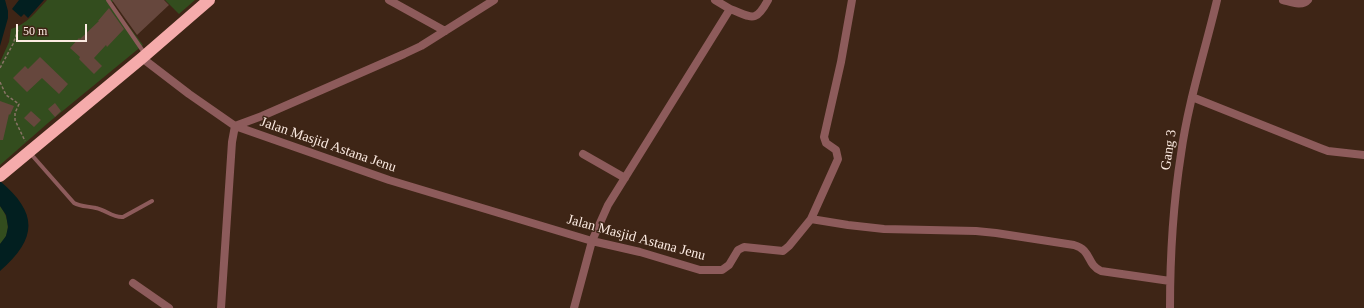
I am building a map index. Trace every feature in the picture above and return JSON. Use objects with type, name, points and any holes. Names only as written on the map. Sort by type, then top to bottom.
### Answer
[{"type":"highway","points":[[2,175],[209,0]]},
{"type":"street","points":[[388,0],[445,31]]},
{"type":"street","points":[[221,308],[232,142],[235,126],[262,116],[404,54],[445,31],[494,0]]},
{"type":"street","points":[[715,0],[730,9],[748,16],[756,16],[761,13],[768,0]]},
{"type":"street","points":[[852,0],[841,62],[824,137],[826,143],[836,150],[838,159],[811,219],[870,228],[990,232],[1074,245],[1084,249],[1092,264],[1096,269],[1101,271],[1170,281]]},
{"type":"street","name":"Gang 3","points":[[1170,308],[1170,281],[1180,160],[1192,97],[1217,0]]},
{"type":"street","points":[[1283,0],[1302,4],[1306,3],[1308,0]]},
{"type":"street","points":[[574,308],[592,241],[608,205],[730,9]]},
{"type":"street","name":"Jalan Masjid Astana Jenu","points":[[144,56],[189,94],[235,126],[389,180],[592,241],[640,252],[690,269],[708,271],[722,270],[729,265],[738,250],[741,248],[751,247],[783,251],[789,246],[811,219]]},
{"type":"street","points":[[1192,97],[1328,151],[1364,155]]},
{"type":"street","points":[[583,154],[625,178]]},
{"type":"street","points":[[133,283],[169,308]]},
{"type":"lane","points":[[108,0],[144,56]]},
{"type":"lane","points":[[31,152],[74,203],[79,206],[97,208],[114,216],[123,217],[152,201]]},
{"type":"path","points":[[0,68],[13,44],[18,30]]},
{"type":"path","points":[[0,82],[6,95],[19,104],[15,113],[15,120],[31,152]]},
{"type":"green space","points":[[47,0],[114,0],[111,3],[143,45],[48,123],[0,165],[0,62],[9,42],[11,29],[26,21]]},
{"type":"green space","points":[[165,0],[195,0],[179,14]]},
{"type":"green space","points":[[0,206],[7,220],[8,230],[4,240],[0,244]]},
{"type":"water","points":[[0,0],[5,0],[8,18],[0,46]]},
{"type":"water","points":[[19,0],[44,0],[28,18],[24,14],[21,17],[12,9]]},
{"type":"water","points":[[0,181],[21,204],[27,215],[28,226],[27,236],[21,248],[0,271],[0,244],[6,236],[8,227],[6,215],[0,206]]},
{"type":"building","points":[[112,0],[164,0],[169,5],[137,35]]},
{"type":"building","points":[[109,8],[124,29],[94,58],[102,66],[94,74],[79,59],[80,57],[70,48],[99,21]]},
{"type":"building","points":[[40,57],[68,84],[59,94],[42,78],[27,92],[13,78],[25,66],[28,69]]},
{"type":"building","points":[[0,101],[14,106],[10,115],[9,114],[3,140],[0,140]]},
{"type":"building","points":[[55,103],[61,111],[55,117],[48,109]]},
{"type":"building","points":[[31,111],[41,120],[34,127],[24,118]]}]
